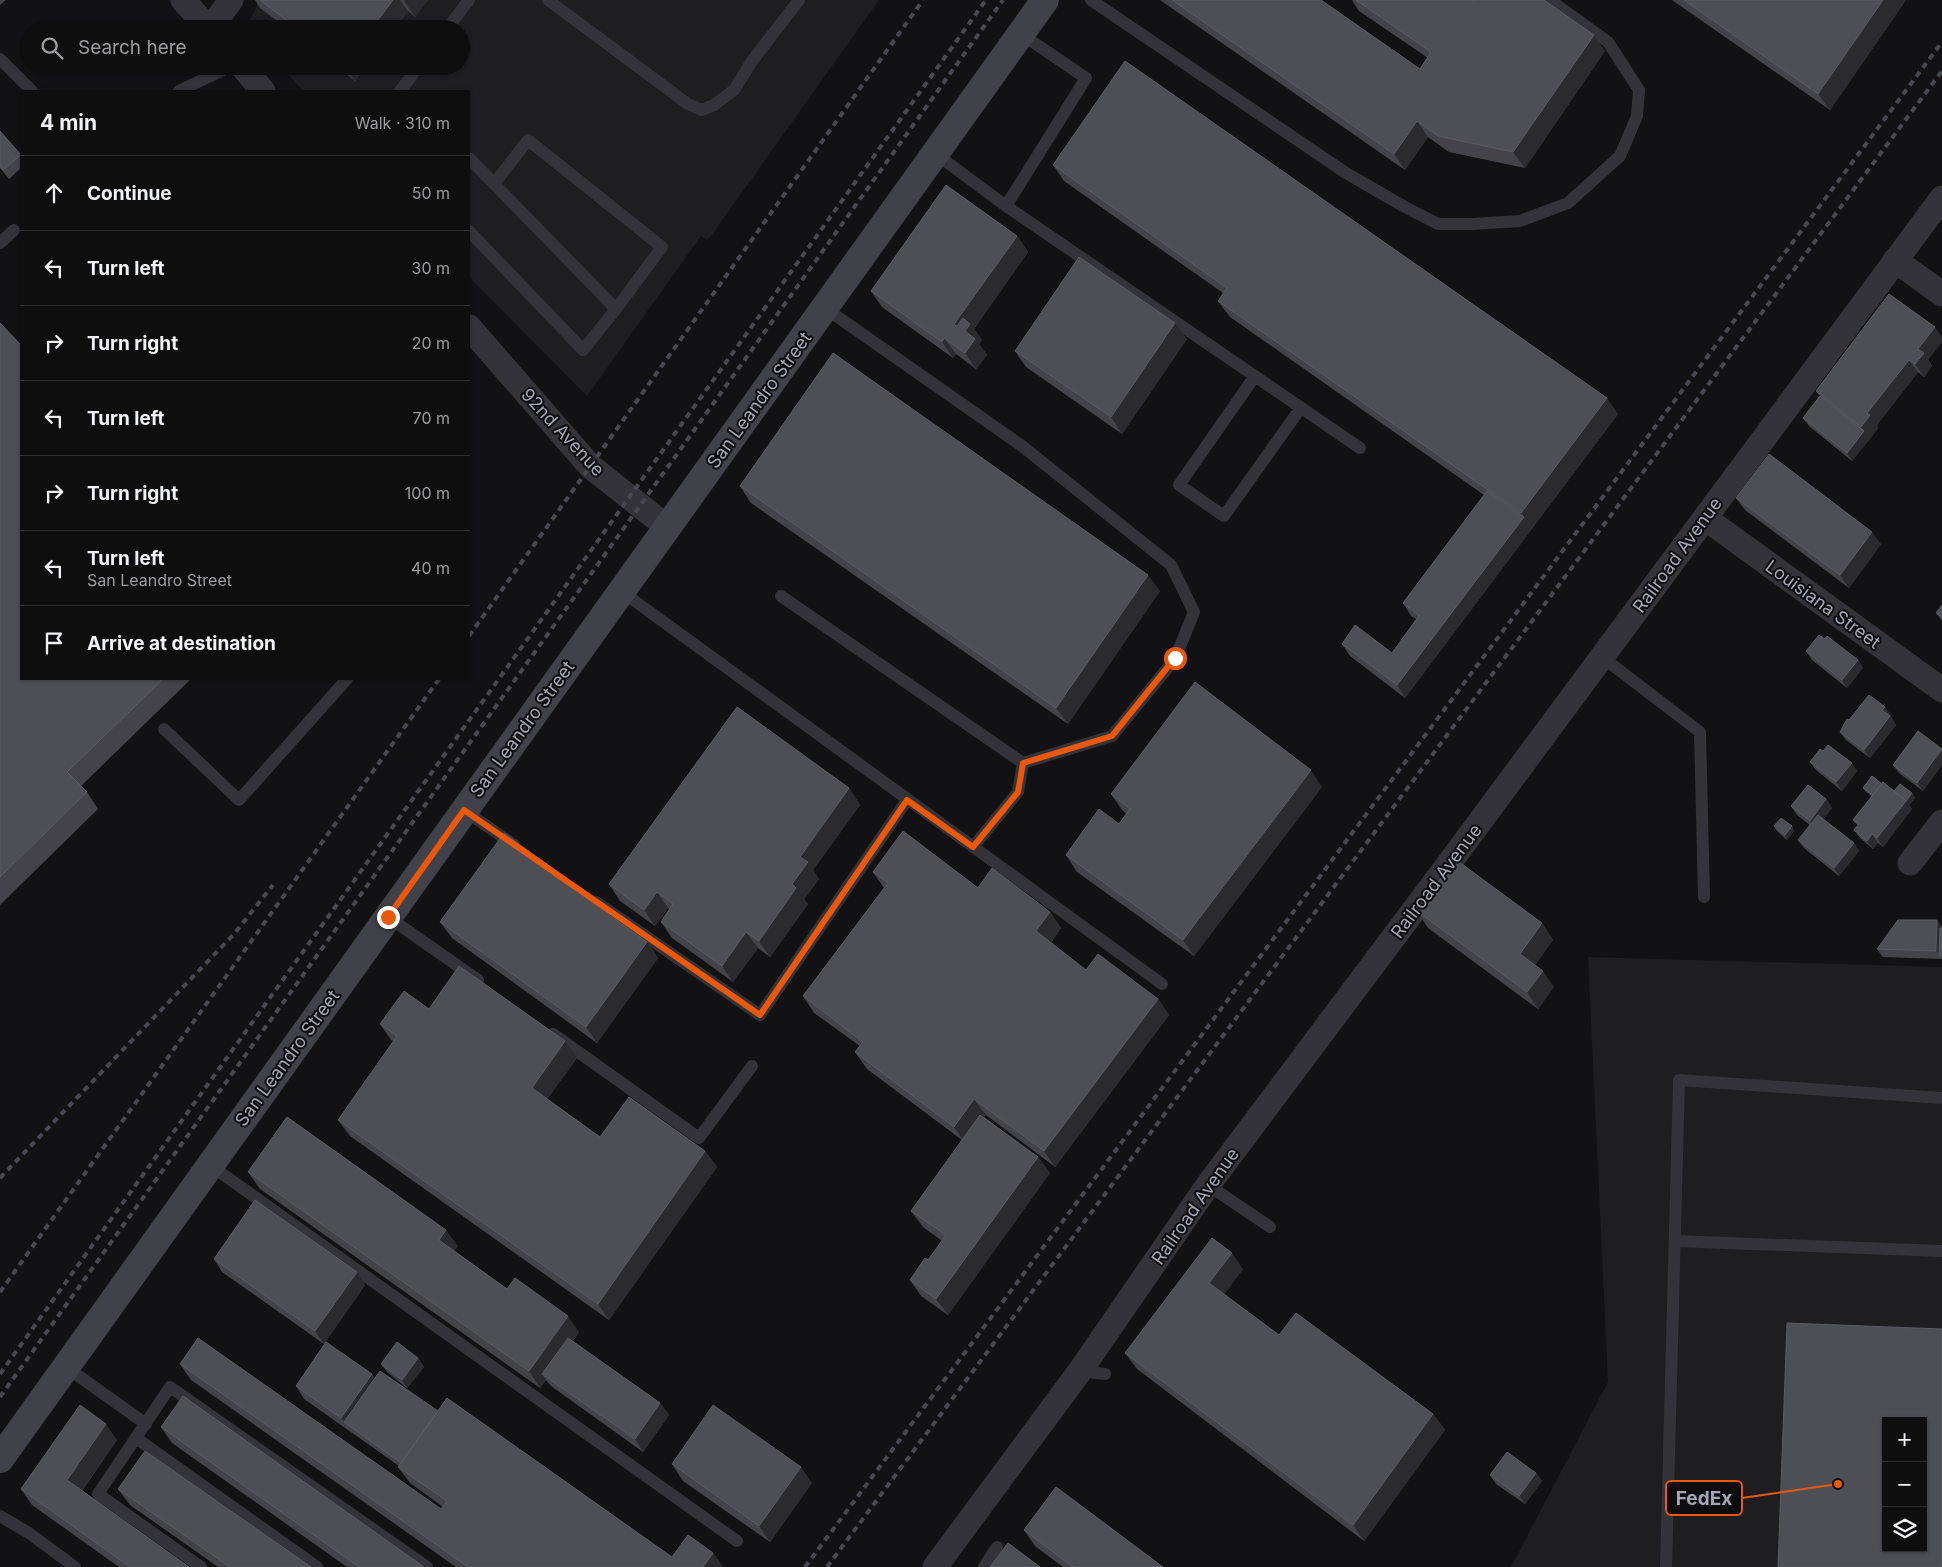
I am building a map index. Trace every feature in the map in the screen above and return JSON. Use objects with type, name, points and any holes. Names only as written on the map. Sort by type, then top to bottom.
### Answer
[{"type":"main road","name":"San Leandro Street","points":[[0,1459],[1045,0]]},
{"type":"street","points":[[184,0],[201,20]]},
{"type":"street","points":[[216,20],[231,0]]},
{"type":"street","points":[[250,75],[263,90]]},
{"type":"street","name":"Railroad Avenue","points":[[935,1567],[1080,1371],[1208,1185],[1602,658],[1942,198]]},
{"type":"street","points":[[1895,260],[1942,294]]},
{"type":"street","name":"92nd Avenue","points":[[470,328],[590,466],[667,527]]},
{"type":"street","name":"Louisiana Street","points":[[1705,518],[1942,690]]},
{"type":"street","points":[[1910,863],[1942,822]]},
{"type":"lane","points":[[454,20],[469,0]]},
{"type":"lane","points":[[548,0],[688,104],[702,110],[714,105],[734,90],[752,61],[799,0]]},
{"type":"lane","points":[[1091,0],[1346,173],[1438,224],[1520,220],[1568,203],[1620,156],[1637,116],[1639,90],[1608,42],[1550,0]]},
{"type":"lane","points":[[1006,206],[1086,78],[1021,34]]},
{"type":"lane","points":[[0,59],[31,90]]},
{"type":"lane","points":[[181,90],[212,75]]},
{"type":"lane","points":[[401,90],[412,75]]},
{"type":"lane","points":[[470,233],[583,350],[662,247],[528,140],[494,184]]},
{"type":"lane","points":[[936,154],[1006,206],[1255,376],[1300,409],[1360,448]]},
{"type":"lane","points":[[470,161],[616,309]]},
{"type":"lane","points":[[0,243],[14,230]]},
{"type":"lane","points":[[825,308],[866,339],[1022,446],[1171,565],[1194,612],[1175,658],[1112,736],[1023,763]]},
{"type":"lane","points":[[1255,376],[1179,485],[1224,516],[1300,409]]},
{"type":"lane","points":[[621,591],[1162,984]]},
{"type":"lane","points":[[781,596],[1023,763]]},
{"type":"lane","points":[[1602,658],[1700,732],[1704,897]]},
{"type":"lane","points":[[164,729],[239,800],[346,680]]},
{"type":"lane","points":[[973,847],[1018,792],[1023,763]]},
{"type":"lane","points":[[589,897],[760,1015],[907,800]]},
{"type":"lane","points":[[464,810],[524,852]]},
{"type":"lane","points":[[388,917],[488,987]]},
{"type":"lane","points":[[545,1028],[699,1138],[752,1066]]},
{"type":"lane","points":[[1666,1567],[1679,1080],[1942,1098]]},
{"type":"lane","points":[[210,1165],[737,1541]]},
{"type":"lane","points":[[1208,1185],[1270,1227]]},
{"type":"lane","points":[[1675,1241],[1942,1251]]},
{"type":"lane","points":[[66,1367],[146,1424]]},
{"type":"lane","points":[[1080,1371],[1104,1374]]},
{"type":"lane","points":[[201,1567],[98,1494],[170,1387],[427,1567]]},
{"type":"lane","points":[[136,1438],[316,1567]]},
{"type":"lane","points":[[0,1516],[30,1534],[75,1567]]},
{"type":"lane","points":[[984,1567],[997,1547]]},
{"type":"shaded area","points":[[260,0],[879,0],[708,240],[701,236],[587,396],[470,278],[470,90],[302,90],[289,75],[470,75],[470,20],[250,20]]},
{"type":"shaded area","points":[[1588,957],[1942,967],[1942,1567],[1511,1567],[1608,1382]]},
{"type":"building","points":[[260,0],[393,0],[378,20],[286,20]]},
{"type":"building","points":[[1172,0],[1321,0],[1420,69],[1431,52],[1356,0],[1544,0],[1594,35],[1513,152],[1438,136],[1417,121],[1394,154]]},
{"type":"building","points":[[1684,0],[1883,0],[1818,94]]},
{"type":"building","points":[[1125,61],[1607,398],[1521,513],[1218,301],[1227,288],[1053,165]]},
{"type":"building","points":[[0,131],[20,156],[3,170],[0,166]]},
{"type":"building","points":[[946,185],[1017,236],[954,324],[957,326],[963,318],[970,324],[965,331],[975,339],[965,353],[944,338],[942,342],[871,291]]},
{"type":"building","points":[[1079,257],[1175,323],[1111,417],[1015,351]]},
{"type":"building","points":[[1889,294],[1935,327],[1918,349],[1924,353],[1915,364],[1909,360],[1867,413],[1870,415],[1861,427],[1816,391]]},
{"type":"building","points":[[0,323],[20,344],[20,680],[162,680],[67,772],[87,792],[0,877]]},
{"type":"building","points":[[833,353],[1148,575],[1056,708],[740,486]]},
{"type":"building","points":[[1820,396],[1864,431],[1847,453],[1803,418]]},
{"type":"building","points":[[1769,454],[1872,532],[1840,575],[1736,498]]},
{"type":"building","points":[[1487,491],[1524,517],[1397,685],[1342,644],[1355,625],[1392,653],[1419,616],[1403,603]]},
{"type":"building","points":[[1942,605],[1942,617],[1936,613]]},
{"type":"building","points":[[1819,635],[1825,639],[1827,636],[1858,660],[1842,680],[1806,651]]},
{"type":"building","points":[[1195,682],[1311,770],[1183,940],[1066,855],[1099,809],[1119,824],[1130,809],[1111,794]]},
{"type":"building","points":[[1869,695],[1885,707],[1882,710],[1890,716],[1864,750],[1840,732],[1847,719],[1849,720]]},
{"type":"building","points":[[737,707],[849,788],[800,857],[808,862],[792,884],[796,888],[759,941],[746,932],[722,966],[661,922],[673,904],[657,892],[644,910],[609,884]]},
{"type":"building","points":[[1918,731],[1942,749],[1917,783],[1893,765]]},
{"type":"building","points":[[1828,745],[1852,763],[1836,782],[1810,762],[1820,749],[1823,751]]},
{"type":"building","points":[[1872,776],[1882,784],[1873,795],[1863,788]]},
{"type":"building","points":[[1883,782],[1906,801],[1877,838],[1872,834],[1867,841],[1854,830],[1859,824],[1853,820]]},
{"type":"building","points":[[1900,784],[1912,793],[1906,801],[1894,791]]},
{"type":"building","points":[[1808,785],[1826,799],[1810,821],[1791,806]]},
{"type":"building","points":[[1818,815],[1854,843],[1834,868],[1798,840]]},
{"type":"building","points":[[1781,818],[1792,826],[1785,835],[1774,826]]},
{"type":"building","points":[[903,831],[978,888],[992,868],[1050,912],[1036,931],[1086,970],[1098,954],[1158,999],[1044,1151],[974,1099],[954,1127],[855,1052],[863,1042],[803,996],[888,883],[873,872]]},
{"type":"building","points":[[504,833],[608,909],[605,912],[647,942],[586,1027],[440,922]]},
{"type":"building","points":[[1455,859],[1542,923],[1520,954],[1543,971],[1527,992],[1417,911]]},
{"type":"building","points":[[1898,920],[1937,920],[1936,951],[1877,949]]},
{"type":"building","points":[[1940,928],[1942,928],[1942,955],[1939,955]]},
{"type":"building","points":[[459,966],[565,1041],[532,1088],[600,1137],[629,1097],[705,1151],[598,1304],[338,1120],[397,1036],[380,1024],[404,991],[429,1009]]},
{"type":"building","points":[[980,1115],[1038,1157],[936,1299],[910,1280],[925,1258],[928,1260],[946,1235],[911,1211]]},
{"type":"building","points":[[287,1117],[446,1230],[439,1240],[507,1289],[515,1278],[568,1316],[529,1371],[248,1172]]},
{"type":"building","points":[[255,1200],[357,1272],[315,1331],[214,1259]]},
{"type":"building","points":[[1212,1238],[1232,1253],[1209,1283],[1279,1335],[1296,1313],[1433,1414],[1353,1525],[1125,1353]]},
{"type":"building","points":[[1787,1323],[1942,1329],[1942,1567],[1778,1567]]},
{"type":"building","points":[[198,1338],[441,1509],[447,1501],[398,1467],[447,1398],[672,1557],[688,1535],[713,1553],[703,1567],[468,1567],[180,1364]]},
{"type":"building","points":[[568,1338],[660,1403],[635,1439],[542,1374]]},
{"type":"building","points":[[326,1342],[372,1374],[341,1418],[296,1386]]},
{"type":"building","points":[[397,1342],[418,1358],[402,1380],[381,1364]]},
{"type":"building","points":[[380,1371],[438,1411],[401,1463],[344,1422]]},
{"type":"building","points":[[183,1396],[424,1567],[359,1567],[161,1427]]},
{"type":"building","points":[[80,1405],[106,1424],[67,1480],[189,1567],[130,1567],[21,1489]]},
{"type":"building","points":[[713,1405],[801,1467],[759,1526],[672,1464]]},
{"type":"building","points":[[145,1451],[311,1567],[230,1567],[118,1489]]},
{"type":"building","points":[[1507,1452],[1536,1473],[1519,1496],[1490,1475]]},
{"type":"building","points":[[1056,1487],[1163,1567],[1073,1567],[1024,1530]]},
{"type":"building","points":[[1008,1543],[1040,1567],[990,1567]]},
{"type":"railway","points":[[470,635],[923,0]]},
{"type":"railway","points":[[0,1374],[986,0]]},
{"type":"railway","points":[[0,1397],[1003,0]]},
{"type":"railway","points":[[805,1567],[1942,42]]},
{"type":"railway","points":[[827,1567],[1942,71]]},
{"type":"railway","points":[[0,1292],[438,680]]},
{"type":"railway","points":[[0,1178],[234,934],[273,885]]},
{"type":"place","name":"FedEx","points":[[1838,1484]]},
{"type":"route","points":[[388,917],[464,810],[760,1015],[907,800],[973,847],[1018,792],[1023,763],[1112,736],[1175,658]]}]
